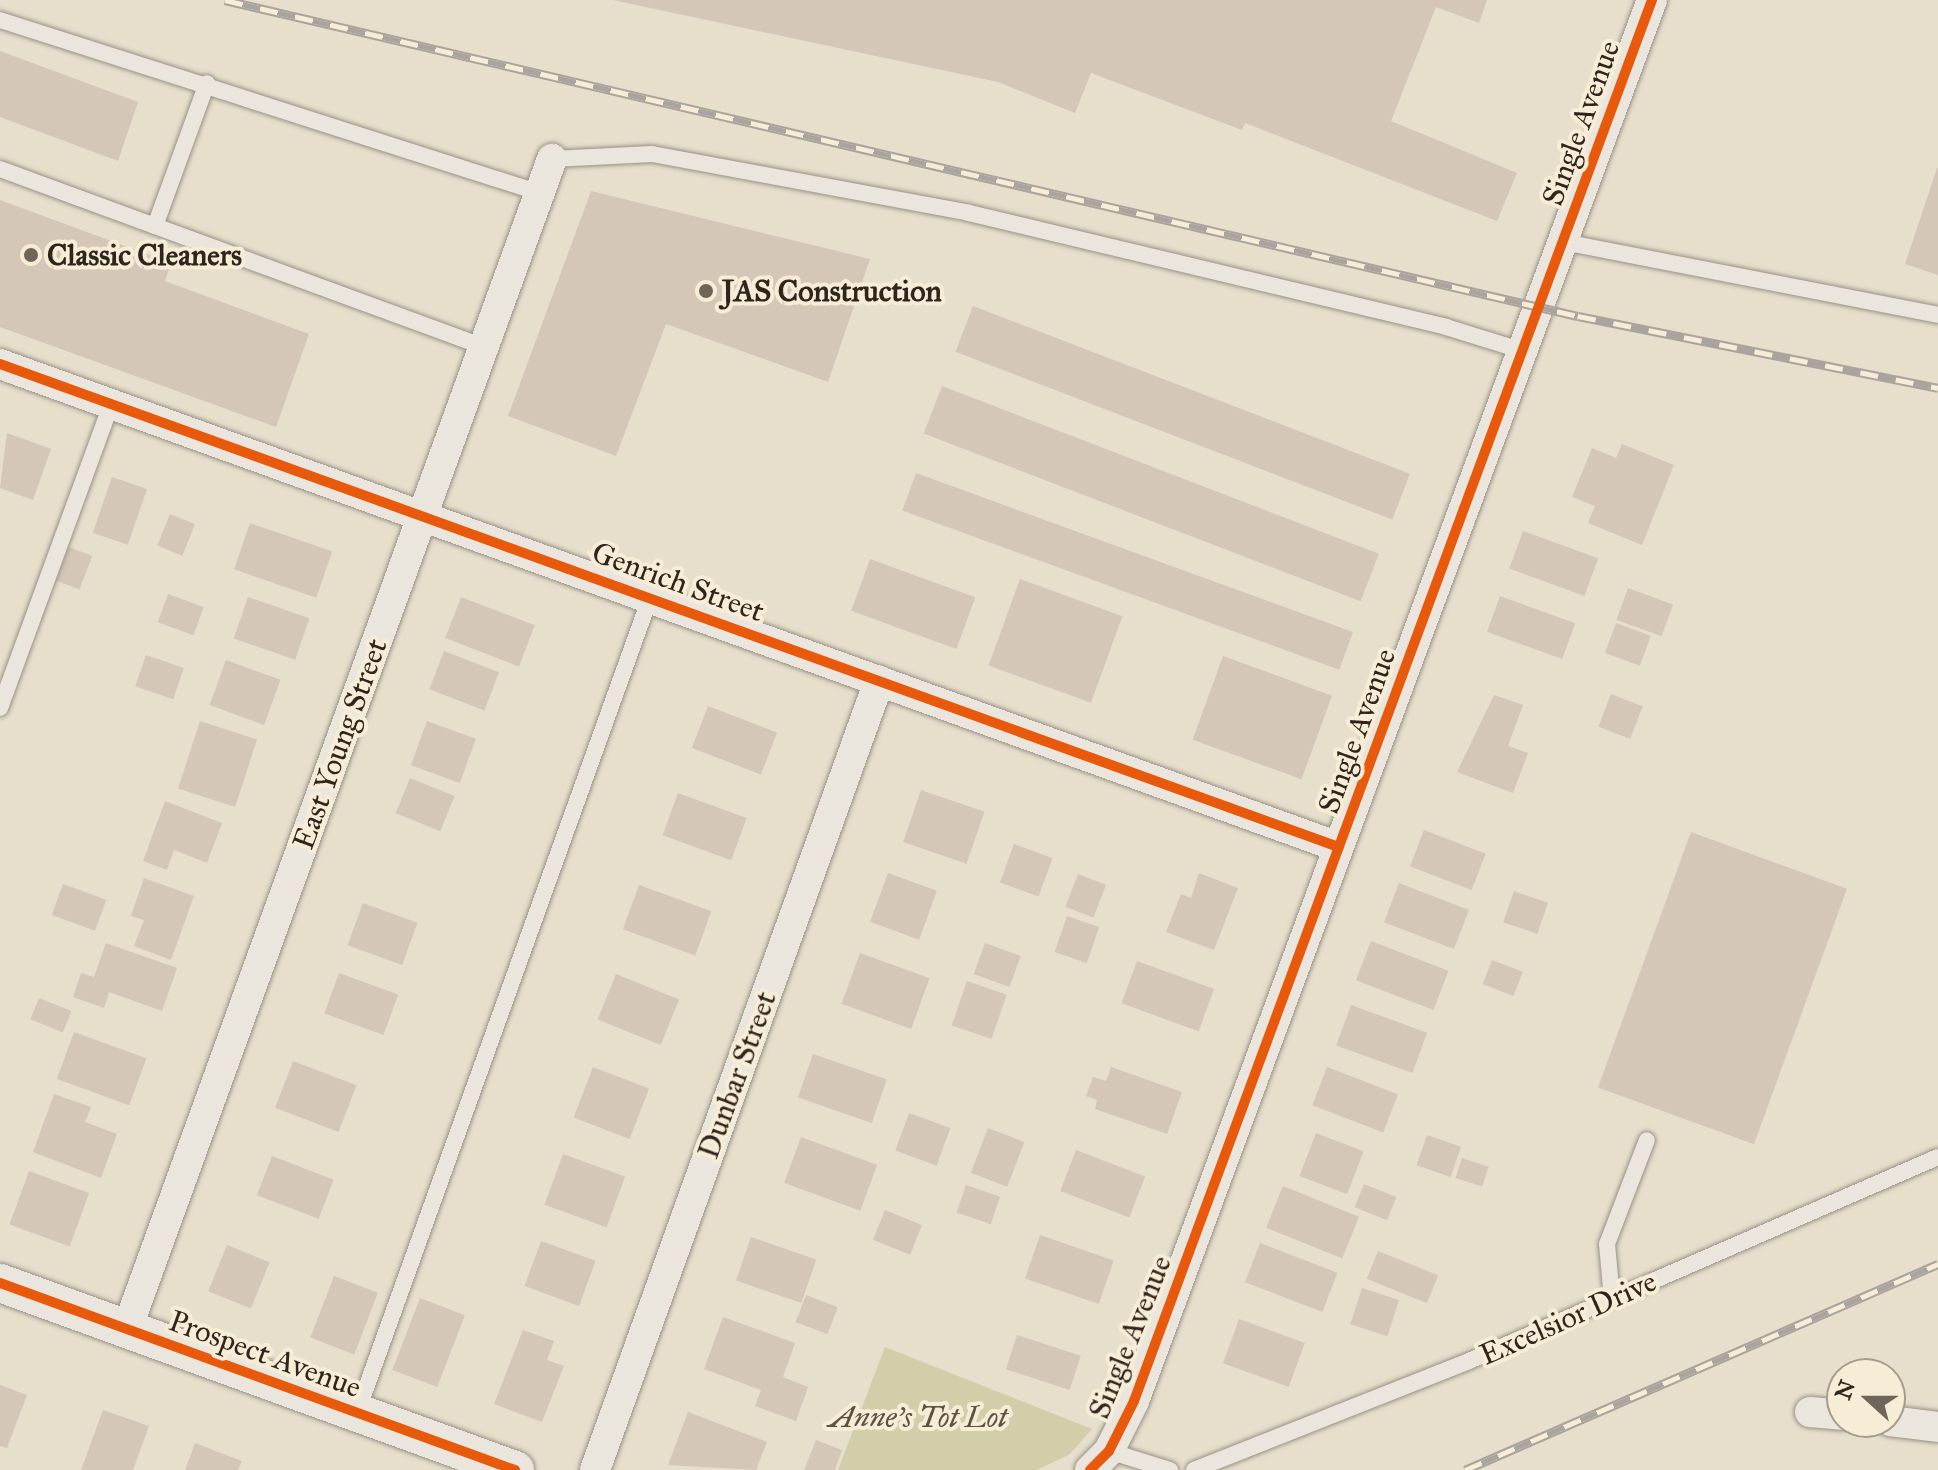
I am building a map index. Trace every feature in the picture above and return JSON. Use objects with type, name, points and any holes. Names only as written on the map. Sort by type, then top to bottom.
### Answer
[{"type":"street","name":"Single Avenue","points":[[1099,1460],[1134,1401],[1652,0]]},
{"type":"street","name":"East Young Street","points":[[127,1329],[552,159]]},
{"type":"street","name":"Genrich Street","points":[[0,364],[1339,847]]},
{"type":"street","name":"Dunbar Street","points":[[595,1470],[879,681]]},
{"type":"street","name":"Prospect Avenue","points":[[0,1283],[515,1470]]},
{"type":"street","points":[[1810,1412],[1826,1414]]},
{"type":"street","points":[[1906,1423],[1938,1427]]},
{"type":"lane","points":[[0,20],[207,83],[540,193]]},
{"type":"lane","points":[[155,226],[207,83]]},
{"type":"lane","points":[[552,159],[652,154],[969,213],[1523,351]]},
{"type":"lane","points":[[0,169],[484,347]]},
{"type":"lane","points":[[1563,242],[1938,315]]},
{"type":"lane","points":[[0,708],[111,404]]},
{"type":"lane","points":[[357,1413],[650,598]]},
{"type":"lane","points":[[1612,1299],[1607,1244],[1647,1140]]},
{"type":"lane","name":"Excelsior Drive","points":[[1194,1470],[1612,1299],[1938,1157]]},
{"type":"lane","points":[[1099,1460],[1170,1470]]},
{"type":"green space","name":"Anne's Tot Lot","points":[[885,1347],[1092,1429],[1070,1454],[1037,1470],[838,1470]]},
{"type":"building","points":[[613,0],[1487,0],[1479,23],[1436,7],[1391,121],[1517,173],[1497,221],[1245,123],[1242,130],[1091,73],[1075,113],[998,82]]},
{"type":"building","points":[[0,51],[138,102],[118,161],[0,117]]},
{"type":"building","points":[[1938,168],[1938,275],[1905,264]]},
{"type":"building","name":"JAS Construction","points":[[591,191],[870,259],[828,382],[666,324],[616,456],[508,416]]},
{"type":"building","points":[[0,200],[171,263],[165,281],[309,334],[276,427],[0,327]]},
{"type":"building","points":[[973,306],[1410,474],[1392,519],[955,352]]},
{"type":"building","points":[[942,386],[1379,554],[1361,601],[924,434]]},
{"type":"building","points":[[7,433],[51,449],[33,500],[0,488]]},
{"type":"building","points":[[1622,444],[1674,465],[1642,545],[1588,523],[1595,506],[1572,497],[1592,448],[1616,458]]},
{"type":"building","points":[[916,473],[1353,632],[1339,670],[902,511]]},
{"type":"building","points":[[112,477],[147,489],[128,545],[93,533]]},
{"type":"building","points":[[170,514],[195,524],[182,556],[157,546]]},
{"type":"building","points":[[250,523],[332,551],[316,598],[234,569]]},
{"type":"building","points":[[1523,531],[1598,558],[1584,596],[1509,569]]},
{"type":"building","points":[[69,547],[92,556],[79,590],[56,581]]},
{"type":"building","points":[[870,559],[975,597],[956,649],[851,611]]},
{"type":"building","points":[[1020,579],[1122,616],[1091,703],[989,665]]},
{"type":"building","points":[[1628,588],[1673,604],[1661,636],[1616,620]]},
{"type":"building","points":[[168,594],[204,607],[193,635],[158,622]]},
{"type":"building","points":[[1500,596],[1575,623],[1562,659],[1487,632]]},
{"type":"building","points":[[248,597],[309,618],[295,660],[234,639]]},
{"type":"building","points":[[461,597],[535,625],[519,666],[445,638]]},
{"type":"building","points":[[1616,623],[1651,636],[1640,666],[1605,653]]},
{"type":"building","points":[[444,651],[499,672],[484,710],[429,689]]},
{"type":"building","points":[[146,655],[184,668],[173,699],[135,686]]},
{"type":"building","points":[[1223,656],[1332,696],[1302,779],[1193,740]]},
{"type":"building","points":[[226,660],[281,680],[264,725],[210,705]]},
{"type":"building","points":[[1611,694],[1643,706],[1630,739],[1598,727]]},
{"type":"building","points":[[1494,695],[1523,705],[1508,746],[1528,753],[1513,793],[1457,772]]},
{"type":"building","points":[[708,706],[777,733],[761,775],[692,748]]},
{"type":"building","points":[[200,721],[257,740],[235,807],[178,789]]},
{"type":"building","points":[[427,721],[476,739],[460,783],[411,765]]},
{"type":"building","points":[[410,778],[455,796],[440,831],[396,813]]},
{"type":"building","points":[[921,790],[984,812],[966,864],[903,842]]},
{"type":"building","points":[[678,793],[747,818],[731,860],[663,835]]},
{"type":"building","points":[[165,801],[222,823],[207,863],[174,850],[167,870],[143,861]]},
{"type":"building","points":[[1424,830],[1486,854],[1472,890],[1410,866]]},
{"type":"building","points":[[1691,832],[1847,889],[1754,1144],[1598,1088]]},
{"type":"building","points":[[1014,844],[1053,858],[1039,897],[1000,883]]},
{"type":"building","points":[[888,873],[937,891],[919,940],[870,922]]},
{"type":"building","points":[[1199,873],[1238,888],[1214,950],[1166,932],[1181,894],[1191,898]]},
{"type":"building","points":[[1078,874],[1106,885],[1093,917],[1065,907]]},
{"type":"building","points":[[144,878],[194,896],[171,960],[134,946],[144,920],[131,916]]},
{"type":"building","points":[[1399,883],[1469,910],[1454,949],[1384,922]]},
{"type":"building","points":[[63,884],[106,900],[95,931],[52,915]]},
{"type":"building","points":[[639,885],[711,911],[695,956],[623,929]]},
{"type":"building","points":[[1514,891],[1548,903],[1537,934],[1503,922]]},
{"type":"building","points":[[363,903],[418,923],[402,965],[348,945]]},
{"type":"building","points":[[1067,916],[1099,927],[1087,963],[1055,952]]},
{"type":"building","points":[[1371,941],[1448,971],[1433,1010],[1356,980]]},
{"type":"building","points":[[106,943],[177,968],[162,1011],[109,992],[104,1008],[73,997],[81,973],[94,977]]},
{"type":"building","points":[[985,943],[1021,956],[1009,987],[974,974]]},
{"type":"building","points":[[860,953],[930,978],[911,1029],[842,1004]]},
{"type":"building","points":[[1492,960],[1523,972],[1513,996],[1483,984]]},
{"type":"building","points":[[1137,961],[1214,989],[1199,1031],[1122,1003]]},
{"type":"building","points":[[339,973],[398,995],[383,1035],[324,1013]]},
{"type":"building","points":[[616,974],[679,999],[661,1045],[598,1019]]},
{"type":"building","points":[[967,981],[1007,995],[991,1039],[952,1025]]},
{"type":"building","points":[[39,998],[71,1011],[63,1032],[30,1019]]},
{"type":"building","points":[[1351,1005],[1427,1033],[1412,1073],[1336,1045]]},
{"type":"building","points":[[74,1032],[146,1058],[129,1105],[57,1079]]},
{"type":"building","points":[[813,1054],[887,1079],[872,1123],[798,1097]]},
{"type":"building","points":[[293,1061],[356,1085],[339,1132],[275,1108]]},
{"type":"building","points":[[593,1067],[649,1089],[630,1139],[574,1117]]},
{"type":"building","points":[[1111,1067],[1182,1092],[1167,1134],[1095,1109],[1097,1100],[1086,1096],[1093,1077],[1106,1081]]},
{"type":"building","points":[[1327,1067],[1398,1094],[1383,1133],[1312,1105]]},
{"type":"building","points":[[54,1094],[91,1107],[85,1122],[117,1134],[101,1178],[33,1152]]},
{"type":"building","points":[[909,1113],[950,1128],[937,1166],[895,1151]]},
{"type":"building","points":[[988,1128],[1024,1142],[1007,1187],[971,1173]]},
{"type":"building","points":[[1316,1133],[1364,1151],[1347,1194],[1300,1176]]},
{"type":"building","points":[[1427,1135],[1461,1147],[1451,1177],[1417,1165]]},
{"type":"building","points":[[801,1137],[877,1165],[860,1211],[784,1183]]},
{"type":"building","points":[[1076,1150],[1145,1177],[1129,1218],[1060,1191]]},
{"type":"building","points":[[563,1154],[625,1177],[607,1227],[545,1205]]},
{"type":"building","points":[[272,1156],[334,1180],[319,1219],[257,1195]]},
{"type":"building","points":[[1462,1158],[1489,1167],[1482,1187],[1456,1178]]},
{"type":"building","points":[[29,1171],[89,1193],[70,1246],[10,1225]]},
{"type":"building","points":[[1364,1184],[1396,1197],[1387,1220],[1355,1207]]},
{"type":"building","points":[[966,1185],[1000,1197],[991,1224],[957,1212]]},
{"type":"building","points":[[1283,1186],[1359,1217],[1342,1258],[1266,1228]]},
{"type":"building","points":[[885,1210],[922,1225],[910,1255],[873,1240]]},
{"type":"building","points":[[1040,1235],[1114,1260],[1099,1304],[1025,1278]]},
{"type":"building","points":[[751,1237],[816,1259],[801,1303],[736,1280]]},
{"type":"building","points":[[541,1241],[596,1261],[579,1306],[525,1286]]},
{"type":"building","points":[[1260,1243],[1337,1273],[1322,1312],[1245,1282]]},
{"type":"building","points":[[227,1245],[270,1262],[251,1309],[208,1291]]},
{"type":"building","points":[[1378,1251],[1438,1275],[1427,1303],[1367,1279]]},
{"type":"building","points":[[334,1276],[378,1293],[354,1354],[310,1338]]},
{"type":"building","points":[[1362,1288],[1399,1300],[1387,1336],[1350,1324]]},
{"type":"building","points":[[806,1295],[838,1307],[827,1334],[796,1322]]},
{"type":"building","points":[[420,1298],[465,1315],[437,1387],[392,1370]]},
{"type":"building","points":[[723,1317],[795,1343],[783,1377],[808,1387],[796,1421],[755,1406],[761,1390],[704,1369]]},
{"type":"building","points":[[1239,1319],[1305,1343],[1289,1387],[1223,1363]]},
{"type":"building","points":[[523,1330],[554,1341],[547,1360],[564,1366],[542,1422],[494,1404]]},
{"type":"building","points":[[1017,1335],[1081,1356],[1070,1390],[1006,1369]]},
{"type":"building","points":[[0,1385],[27,1395],[7,1448],[0,1446]]},
{"type":"building","points":[[103,1410],[149,1426],[133,1470],[81,1470]]},
{"type":"building","points":[[688,1412],[767,1442],[756,1470],[668,1465]]},
{"type":"building","points":[[816,1440],[842,1450],[835,1470],[804,1470]]},
{"type":"building","points":[[195,1443],[242,1461],[238,1470],[185,1470]]},
{"type":"railway","points":[[225,0],[1578,316],[1938,388]]},
{"type":"railway","points":[[1465,1470],[1938,1264]]},
{"type":"cycle path","points":[[1090,1470],[1109,1451],[1134,1401],[1652,0]]},
{"type":"cycle path","points":[[0,364],[1339,847]]},
{"type":"cycle path","points":[[0,1283],[515,1470]]},
{"type":"place","name":"Classic Cleaners","points":[[31,255]]},
{"type":"place","name":"JAS Construction","points":[[706,291]]}]
